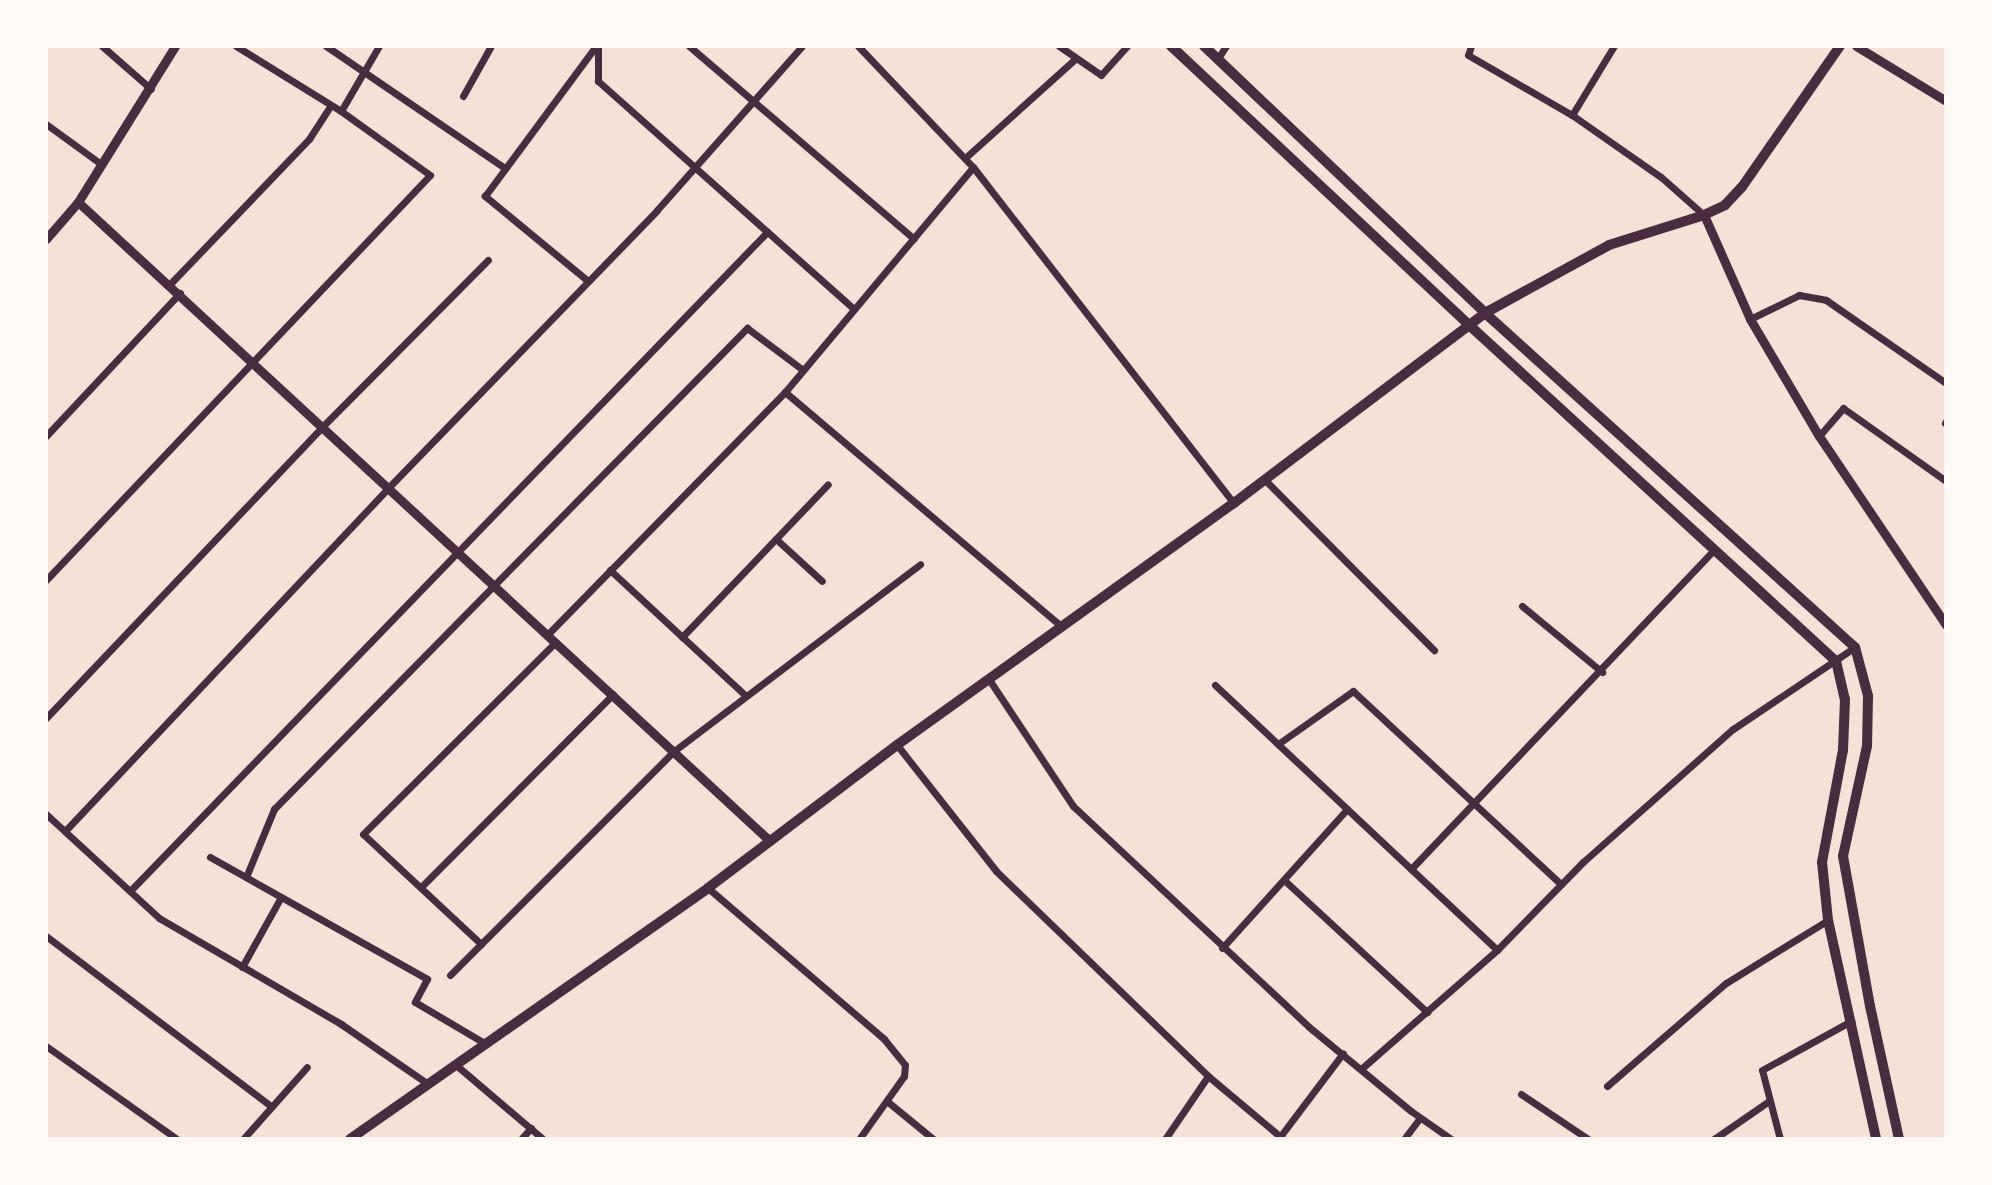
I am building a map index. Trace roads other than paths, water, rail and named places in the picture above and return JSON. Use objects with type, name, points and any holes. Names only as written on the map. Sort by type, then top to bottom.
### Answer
[{"type":"main road","points":[[1171,46],[1713,551],[1836,661],[1845,699],[1843,750],[1822,862],[1828,920],[1876,1139]]},
{"type":"main road","points":[[1204,46],[1485,313],[1855,647],[1868,696],[1867,746],[1843,856],[1870,1006],[1899,1139]]},
{"type":"main road","points":[[350,1139],[708,888],[897,745],[990,681],[1265,480],[1468,324],[1609,245],[1704,215],[1725,205],[1742,187],[1840,46]]},
{"type":"street","points":[[102,46],[151,89]]},
{"type":"street","points":[[46,239],[78,202],[175,46]]},
{"type":"street","points":[[46,580],[430,175],[341,111],[236,46]]},
{"type":"street","points":[[326,46],[505,168]]},
{"type":"street","points":[[341,111],[379,46]]},
{"type":"street","points":[[463,96],[491,46]]},
{"type":"street","points":[[597,46],[598,81],[854,309]]},
{"type":"street","points":[[588,281],[485,196],[597,46]]},
{"type":"street","points":[[689,46],[914,239]]},
{"type":"street","points":[[65,831],[588,281],[802,46]]},
{"type":"street","points":[[858,46],[973,167],[1234,503]]},
{"type":"street","points":[[1059,46],[1101,75],[1127,46]]},
{"type":"street","points":[[1218,58],[1226,46]]},
{"type":"street","points":[[1471,46],[1468,55],[1572,115],[1661,177],[1704,215],[1750,319],[1819,436],[1946,625]]},
{"type":"street","points":[[1572,115],[1614,46]]},
{"type":"street","points":[[1856,46],[1946,101]]},
{"type":"street","points":[[965,158],[1076,58]]},
{"type":"street","points":[[170,284],[309,139],[331,105]]},
{"type":"street","points":[[46,124],[101,164]]},
{"type":"street","points":[[481,944],[363,834],[552,638],[610,570],[785,392],[973,167]]},
{"type":"street","points":[[78,202],[254,361],[770,841]]},
{"type":"street","points":[[130,891],[767,232]]},
{"type":"street","points":[[46,718],[323,426],[488,260]]},
{"type":"street","points":[[46,436],[180,293]]},
{"type":"street","points":[[1750,319],[1799,295],[1826,300],[1946,383]]},
{"type":"street","points":[[246,877],[274,809],[747,328],[803,370]]},
{"type":"street","points":[[785,392],[1062,627]]},
{"type":"street","points":[[1819,436],[1843,408],[1946,481]]},
{"type":"street","points":[[1265,480],[1434,650]]},
{"type":"street","points":[[682,637],[828,484]]},
{"type":"street","points":[[776,539],[822,581]]},
{"type":"street","points":[[1411,869],[1602,672],[1713,551]]},
{"type":"street","points":[[450,975],[674,751],[920,564]]},
{"type":"street","points":[[610,570],[746,696]]},
{"type":"street","points":[[1522,606],[1602,672]]},
{"type":"street","points":[[1361,1069],[1497,950],[1561,884],[1733,729],[1855,647]]},
{"type":"street","points":[[990,681],[1073,806],[1222,948],[1361,1069],[1420,1118],[1451,1139]]},
{"type":"street","points":[[1215,685],[1497,950]]},
{"type":"street","points":[[1278,744],[1353,691],[1561,884]]},
{"type":"street","points":[[421,887],[613,694]]},
{"type":"street","points":[[897,745],[996,871],[1208,1076],[1280,1138],[1343,1053]]},
{"type":"street","points":[[1222,948],[1347,809]]},
{"type":"street","points":[[46,814],[159,918],[341,1024],[428,1084]]},
{"type":"street","points":[[210,857],[427,979],[415,1002],[486,1044]]},
{"type":"street","points":[[1284,880],[1427,1012]]},
{"type":"street","points":[[708,888],[897,1053],[905,1065],[904,1076],[888,1102],[859,1139]]},
{"type":"street","points":[[242,967],[281,897]]},
{"type":"street","points":[[1607,1086],[1726,983],[1828,920]]},
{"type":"street","points":[[46,936],[272,1107]]},
{"type":"street","points":[[1780,1139],[1762,1073],[1764,1067],[1851,1021]]},
{"type":"street","points":[[46,1046],[177,1139]]},
{"type":"street","points":[[456,1065],[543,1139]]},
{"type":"street","points":[[243,1139],[307,1067]]},
{"type":"street","points":[[1165,1139],[1208,1076]]},
{"type":"street","points":[[1521,1094],[1588,1139]]},
{"type":"street","points":[[1714,1139],[1769,1101]]},
{"type":"street","points":[[888,1102],[933,1139]]},
{"type":"street","points":[[1404,1139],[1420,1118]]},
{"type":"street","points":[[521,1139],[531,1128]]}]
